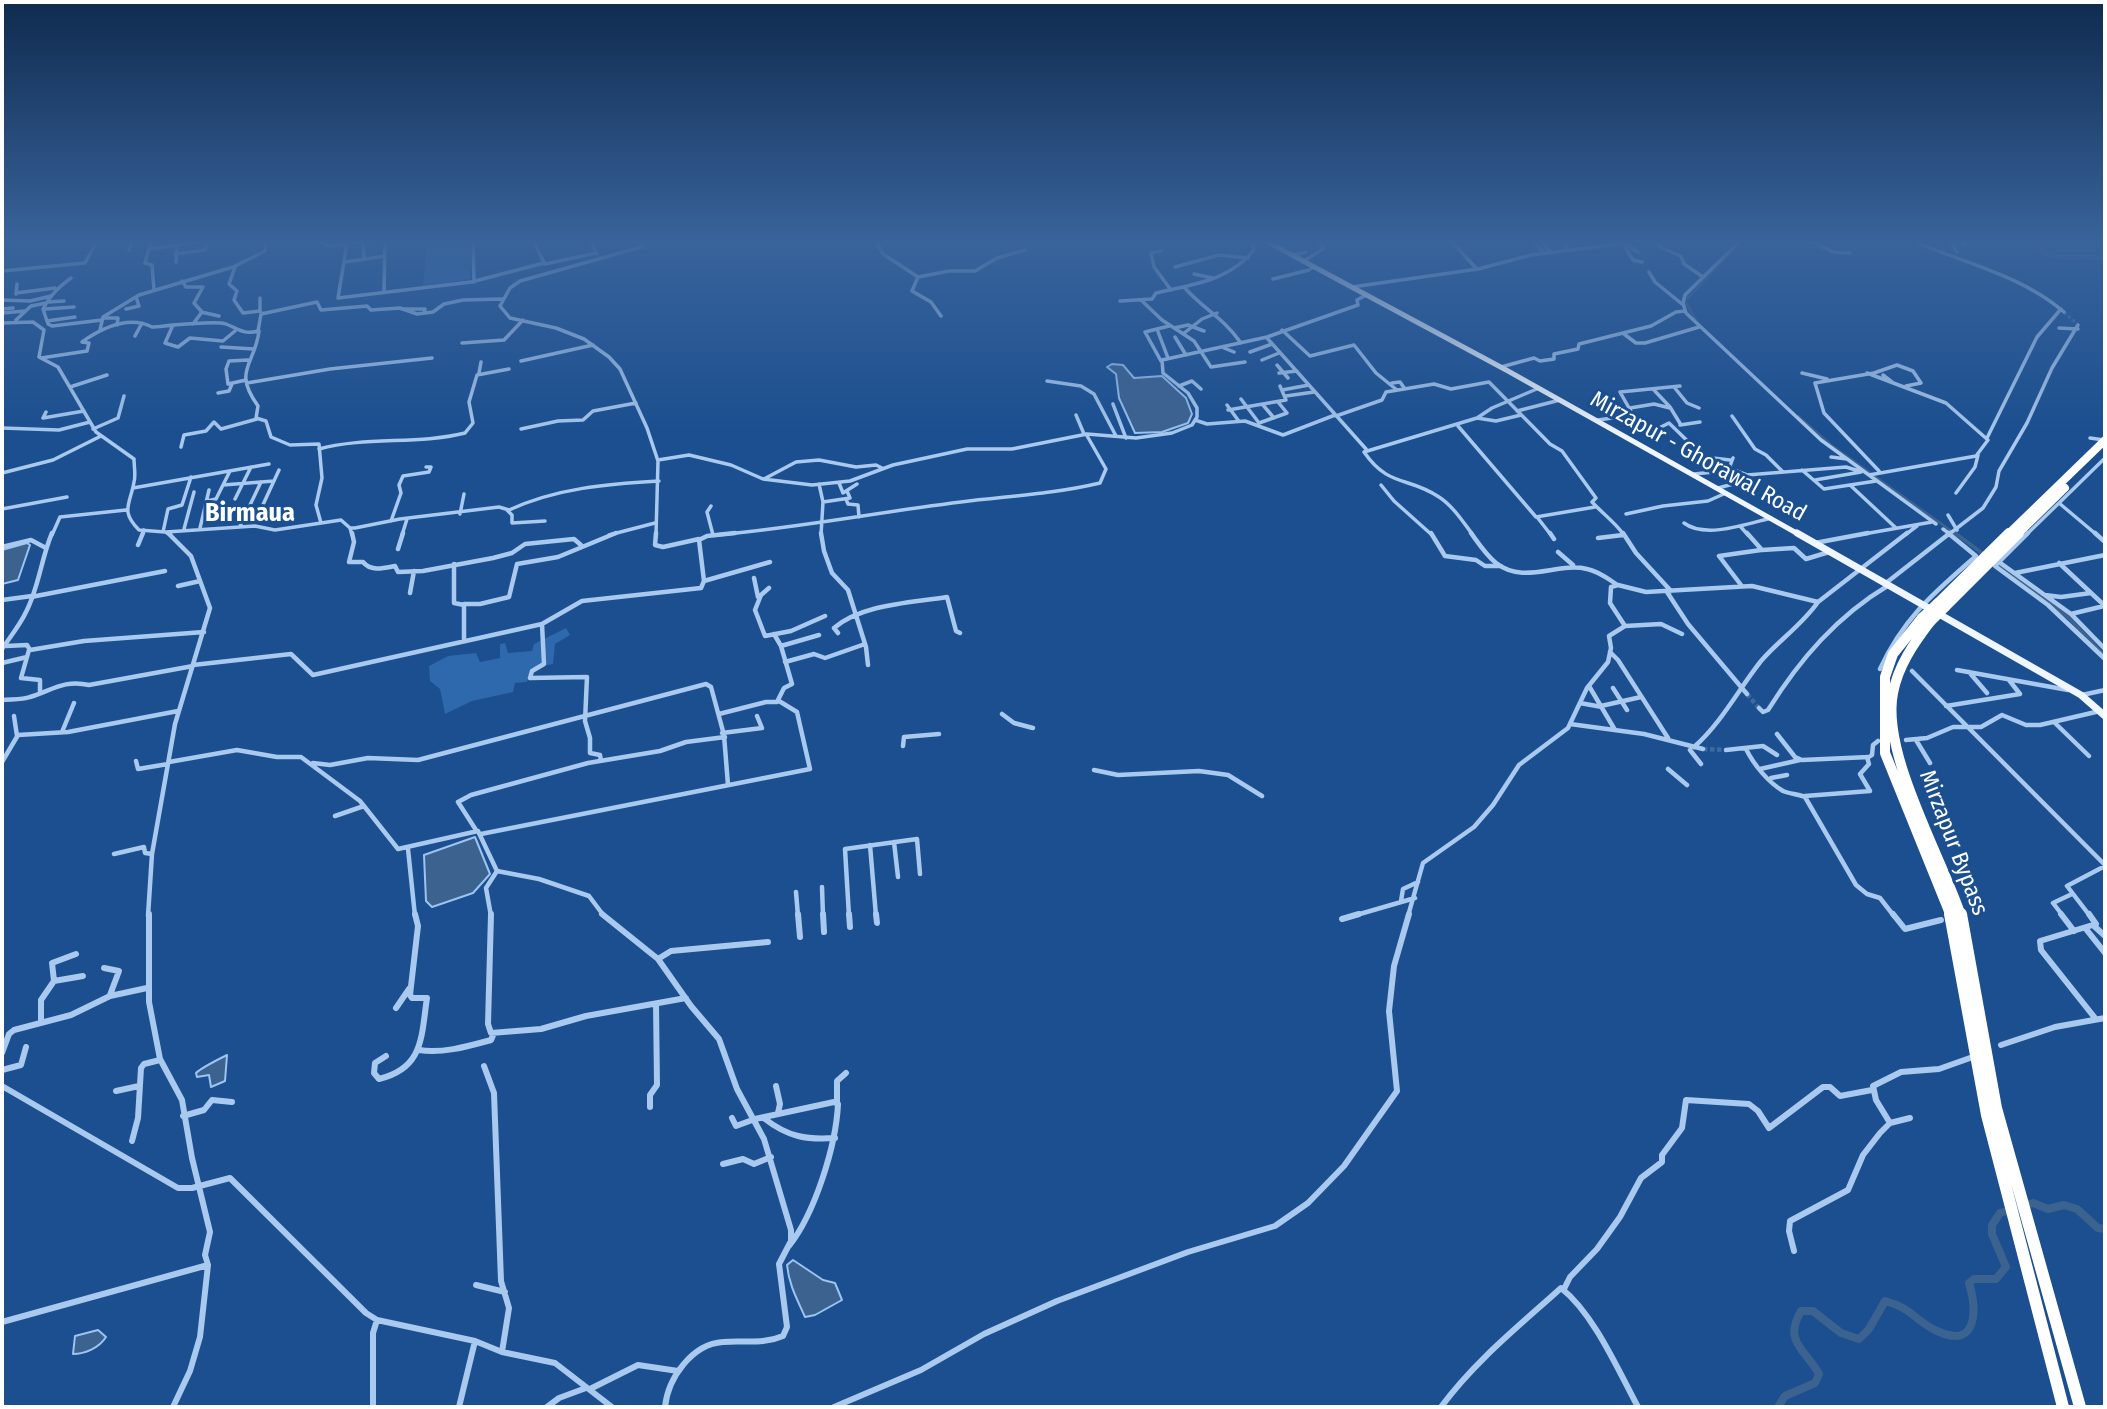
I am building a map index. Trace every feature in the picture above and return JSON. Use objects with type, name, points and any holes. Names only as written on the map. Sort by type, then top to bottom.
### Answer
[{"type":"highway","name":"Mirzapur Bypass","points":[[1942,605],[2105,440]]},
{"type":"highway","name":"Mirzapur Bypass","points":[[2080,1407],[2011,1182],[1965,928],[1901,765],[1893,735],[1891,705],[1896,680],[1905,657],[1926,620],[2105,449]]},
{"type":"highway","points":[[2021,1220],[2063,1407]]},
{"type":"main road","name":"Mirzapur - Ghorawal Road","points":[[1388,307],[1598,420],[1815,542],[2072,689],[2103,713]]},
{"type":"street","points":[[3,310],[13,307]]},
{"type":"street","points":[[16,321],[28,307]]},
{"type":"street","points":[[74,307],[45,309],[47,321],[52,326],[118,318],[117,325]]},
{"type":"street","points":[[99,331],[102,319],[116,307]]},
{"type":"street","points":[[126,309],[136,307]]},
{"type":"street","points":[[196,307],[201,312],[219,316]]},
{"type":"street","points":[[239,307],[243,313],[294,307]]},
{"type":"street","points":[[257,419],[258,406],[246,389],[248,360],[260,335],[261,307]]},
{"type":"street","points":[[321,307],[321,310],[358,307]]},
{"type":"street","points":[[368,307],[371,310],[401,309],[410,314],[435,311],[440,307]]},
{"type":"street","points":[[501,307],[508,317],[544,323],[580,335],[594,344],[621,371],[650,430],[658,460],[655,523],[655,543],[658,547],[713,535],[795,528],[961,502],[1058,493],[1100,483],[1105,467],[1076,415]]},
{"type":"street","points":[[934,307],[941,316]]},
{"type":"street","points":[[1149,307],[1171,327],[1194,341],[1212,367],[1245,362]]},
{"type":"street","points":[[1204,307],[1217,313],[1227,323],[1239,344]]},
{"type":"street","points":[[1161,361],[1267,338],[1282,330],[1354,307]]},
{"type":"street","points":[[1684,307],[1685,312],[1699,327],[1797,419],[1847,459],[1870,473]]},
{"type":"street","points":[[1956,494],[1975,467],[1978,455],[2037,337],[2063,310],[2058,307]]},
{"type":"street","points":[[62,318],[67,308]]},
{"type":"street","points":[[3,310],[26,310]]},
{"type":"street","points":[[192,325],[201,312]]},
{"type":"street","points":[[1501,367],[1534,358],[1540,361],[1554,359],[1554,354],[1578,349],[1579,344],[1654,325],[1676,312],[1685,312]]},
{"type":"street","points":[[1183,334],[1217,313]]},
{"type":"street","points":[[47,321],[75,317]]},
{"type":"street","points":[[462,343],[506,340],[514,335],[523,320]]},
{"type":"street","points":[[2,323],[33,322],[44,330],[45,335],[37,353],[40,358],[58,367],[93,429],[134,459],[127,510],[130,521],[136,528],[164,532],[200,528],[266,528],[344,520],[350,528],[354,542],[348,562],[363,562],[366,566],[377,569],[394,566],[398,572],[510,554],[524,544],[564,539],[577,540],[582,546]]},
{"type":"street","points":[[40,358],[87,351],[89,343],[82,342],[99,331],[117,325],[142,323],[151,327],[226,324],[235,331],[258,331]]},
{"type":"street","points":[[135,337],[142,323]]},
{"type":"street","points":[[173,325],[165,343],[178,347],[190,338],[224,341],[235,331]]},
{"type":"street","points":[[1145,332],[1157,328],[1192,326],[1204,331]]},
{"type":"street","points":[[658,460],[689,456],[731,465],[763,479],[819,485],[839,483],[883,468],[967,449],[1012,449],[1085,434],[1102,433],[1126,438],[1182,431],[1195,420],[1198,413],[1195,402],[1164,374],[1161,361],[1142,327]]},
{"type":"street","points":[[1623,333],[1636,343],[1644,343],[1699,327]]},
{"type":"street","points":[[1759,708],[1766,711],[1809,652],[1836,624],[1979,513],[1994,492],[1998,471],[2028,420],[2050,372],[2078,327],[2059,328]]},
{"type":"street","points":[[1157,328],[1168,358]]},
{"type":"street","points":[[1282,330],[1310,356],[1354,345],[1376,373],[1397,390]]},
{"type":"street","points":[[1175,337],[1186,355]]},
{"type":"street","points":[[1267,338],[1366,449],[1364,452],[1379,471],[1430,492],[1446,502],[1502,566]]},
{"type":"street","points":[[521,361],[594,344]]},
{"type":"street","points":[[1223,347],[1232,351],[1239,344]]},
{"type":"street","points":[[1250,352],[1272,344]]},
{"type":"street","points":[[221,347],[254,349]]},
{"type":"street","points":[[238,349],[232,360],[228,361],[226,371],[228,383],[232,384],[330,369],[432,358]]},
{"type":"street","points":[[1262,360],[1279,353]]},
{"type":"street","points":[[232,360],[248,360]]},
{"type":"street","points":[[319,449],[361,440],[428,439],[465,433],[474,423],[469,402],[481,362]]},
{"type":"street","points":[[1277,365],[1281,373],[1288,378]]},
{"type":"street","points":[[1815,542],[1935,523],[1875,481],[1823,410],[1815,383],[1877,373],[1897,365],[1913,371],[1921,383],[1897,385],[1883,375]]},
{"type":"street","points":[[479,373],[509,369]]},
{"type":"street","points":[[1281,373],[1297,371]]},
{"type":"street","points":[[1802,373],[1827,379]]},
{"type":"street","points":[[1867,373],[1946,403],[1987,438]]},
{"type":"street","points":[[70,387],[107,375]]},
{"type":"street","points":[[1047,381],[1060,386],[1083,387],[1100,399],[1117,437]]},
{"type":"street","points":[[1179,386],[1192,381],[1201,389]]},
{"type":"street","points":[[1391,383],[1400,382],[1405,389]]},
{"type":"street","points":[[1195,420],[1208,426],[1238,421],[1259,424],[1283,435],[1382,400],[1385,392],[1434,384],[1451,388],[1489,382],[1552,446],[1562,451],[1596,498],[1592,502],[1595,507],[1605,517],[1614,521],[1669,591],[1688,624],[1747,694]]},
{"type":"street","points":[[218,393],[229,391],[232,384]]},
{"type":"street","points":[[1286,396],[1281,388],[1309,386]]},
{"type":"street","points":[[1680,386],[1619,392],[1633,415],[1653,431],[1668,423],[1702,457],[1732,459],[1732,470]]},
{"type":"street","points":[[1674,387],[1688,403],[1699,408]]},
{"type":"street","points":[[1296,388],[1301,394]]},
{"type":"street","points":[[1366,449],[1458,426],[1476,418],[1491,406],[1520,398],[1539,388]]},
{"type":"street","points":[[1652,389],[1681,425]]},
{"type":"street","points":[[1286,396],[1314,392]]},
{"type":"street","points":[[93,429],[118,419],[124,396]]},
{"type":"street","points":[[1238,421],[1228,408],[1278,402],[1286,400],[1286,396]]},
{"type":"street","points":[[1241,399],[1259,424]]},
{"type":"street","points":[[1476,418],[1496,421],[1560,400]]},
{"type":"street","points":[[1259,424],[1287,413],[1278,402]]},
{"type":"street","points":[[521,429],[583,419],[591,411],[636,403]]},
{"type":"street","points":[[1113,404],[1126,438]]},
{"type":"street","points":[[1263,404],[1275,418]]},
{"type":"street","points":[[1630,408],[1654,404],[1670,408]]},
{"type":"street","points":[[46,412],[43,418],[84,411]]},
{"type":"street","points":[[1598,420],[1633,415]]},
{"type":"street","points":[[1731,416],[1755,449],[1766,455],[1782,472]]},
{"type":"street","points":[[181,447],[184,435],[206,431],[215,422],[221,429],[257,419],[266,421],[272,438],[288,445],[317,443],[322,482],[316,505],[321,523]]},
{"type":"street","points":[[2,428],[59,430],[90,422]]},
{"type":"street","points":[[1673,427],[1700,422]]},
{"type":"street","points":[[1458,426],[1554,539]]},
{"type":"street","points":[[2,473],[56,460],[82,449],[101,436]]},
{"type":"street","points":[[2090,438],[2105,440]]},
{"type":"street","points":[[1814,480],[1978,455]]},
{"type":"street","points":[[1830,457],[1847,459]]},
{"type":"street","points":[[1997,564],[2105,458]]},
{"type":"street","points":[[763,479],[790,463],[806,461],[822,460],[856,467],[876,465],[883,468]]},
{"type":"street","points":[[132,488],[269,464]]},
{"type":"street","points":[[235,499],[251,467]]},
{"type":"street","points":[[391,522],[401,493],[399,485],[403,476],[429,472],[431,467],[426,467]]},
{"type":"street","points":[[1718,488],[1737,483],[1737,478],[1745,475],[1846,467],[1870,473]]},
{"type":"street","points":[[247,512],[261,510],[279,470]]},
{"type":"street","points":[[1694,474],[1732,470],[1745,475]]},
{"type":"street","points":[[1801,470],[1825,490],[1875,481]]},
{"type":"street","points":[[207,501],[216,499],[230,471]]},
{"type":"street","points":[[164,532],[168,509],[182,505],[191,478]]},
{"type":"street","points":[[223,485],[274,481]]},
{"type":"street","points":[[507,510],[538,497],[596,485],[659,481]]},
{"type":"street","points":[[240,527],[261,482]]},
{"type":"street","points":[[823,502],[851,497],[846,491],[842,492],[839,483]]},
{"type":"street","points":[[846,491],[857,484]]},
{"type":"street","points":[[819,485],[823,502],[821,522],[828,568],[837,583],[848,590],[865,644],[868,665]]},
{"type":"street","points":[[1381,485],[1394,501],[1428,528],[1445,556],[1476,560],[1485,566],[1538,571],[1574,566],[1602,573],[1616,584],[1642,592],[1741,585],[1818,602]]},
{"type":"street","points":[[1850,485],[1897,528]]},
{"type":"street","points":[[200,528],[209,490]]},
{"type":"street","points":[[184,529],[194,492]]},
{"type":"street","points":[[1626,514],[1659,509],[1658,507],[1662,506],[1708,501],[1726,493]]},
{"type":"street","points":[[460,514],[464,494]]},
{"type":"street","points":[[2,509],[67,497]]},
{"type":"street","points":[[846,499],[848,504],[858,505],[859,517]]},
{"type":"street","points":[[2059,502],[2105,542]]},
{"type":"street","points":[[350,528],[460,514],[499,506],[512,515],[512,523],[545,521]]},
{"type":"street","points":[[711,506],[707,512],[713,535]]},
{"type":"street","points":[[1536,517],[1595,507]]},
{"type":"street","points":[[4,647],[23,620],[46,548],[62,516],[127,510]]},
{"type":"street","points":[[1948,515],[1951,516],[1953,532]]},
{"type":"street","points":[[1684,523],[1698,530],[1740,526],[1771,518]]},
{"type":"street","points":[[398,549],[407,519]]},
{"type":"street","points":[[516,564],[557,557],[582,546],[655,523]]},
{"type":"street","points":[[1740,526],[1762,550]]},
{"type":"street","points":[[1692,749],[1715,727],[1762,660],[1818,602],[1917,526]]},
{"type":"street","points":[[1880,669],[1894,641],[1922,603],[1976,556],[1953,532],[1943,529]]},
{"type":"street","points":[[138,545],[144,530]]},
{"type":"street","points":[[164,532],[191,556],[210,608],[178,711],[152,854],[147,922],[147,988],[160,1060],[179,1092],[210,1232],[205,1255],[208,1265],[200,1337],[190,1371],[173,1407]]},
{"type":"street","points":[[1598,538],[1623,535]]},
{"type":"street","points":[[2,700],[29,698],[53,686],[81,683],[89,685],[193,666],[291,654],[313,675],[542,624],[580,601],[701,588],[704,581],[699,539]]},
{"type":"street","points":[[2,547],[31,540],[46,548]]},
{"type":"street","points":[[1741,585],[1719,556],[1794,548],[1806,559],[1830,551]]},
{"type":"street","points":[[1558,552],[1574,566]]},
{"type":"street","points":[[454,564],[454,603],[480,604],[509,597],[516,564],[516,557],[510,554]]},
{"type":"street","points":[[2014,573],[2105,555]]},
{"type":"street","points":[[704,581],[770,562]]},
{"type":"street","points":[[2059,563],[2083,582],[2105,606]]},
{"type":"street","points":[[1997,564],[2071,614],[2105,649]]},
{"type":"street","points":[[1997,564],[2048,605],[2105,659]]},
{"type":"street","points":[[2,600],[32,597],[165,571]]},
{"type":"street","points":[[410,593],[414,571]]},
{"type":"street","points":[[754,578],[759,599]]},
{"type":"street","points":[[178,586],[200,581]]},
{"type":"street","points":[[1616,584],[1608,590],[1609,602],[1625,626]]},
{"type":"street","points":[[769,588],[759,599],[755,610],[765,636],[791,631],[825,616]]},
{"type":"street","points":[[2044,594],[2061,597],[2091,593]]},
{"type":"street","points":[[838,633],[834,628],[838,623],[856,615],[947,597],[956,631],[960,633]]},
{"type":"street","points":[[464,604],[464,640]]},
{"type":"street","points":[[2071,614],[2105,606]]},
{"type":"street","points":[[542,624],[544,664],[532,671],[531,680],[586,677],[585,715],[590,754],[600,755],[601,761]]},
{"type":"street","points":[[834,1407],[921,1370],[985,1334],[1057,1300],[1188,1252],[1275,1226],[1300,1210],[1334,1179],[1397,1091],[1390,1023],[1394,966],[1426,859],[1474,827],[1493,805],[1519,765],[1566,732],[1589,686],[1608,662],[1609,636],[1625,626],[1661,624],[1682,634]]},
{"type":"street","points":[[29,650],[84,641],[204,632]]},
{"type":"street","points":[[774,634],[781,646],[792,684],[784,688],[779,701]]},
{"type":"street","points":[[781,646],[819,635]]},
{"type":"street","points":[[785,662],[814,654],[825,658],[865,644]]},
{"type":"street","points":[[4,647],[26,645],[29,650],[21,678],[40,680],[40,692]]},
{"type":"street","points":[[1610,652],[1618,660],[1669,739]]},
{"type":"street","points":[[2,663],[27,657]]},
{"type":"street","points":[[1956,670],[2056,690],[2072,689]]},
{"type":"street","points":[[1912,671],[2105,865],[2096,874],[2068,883],[2072,894],[2095,920],[2094,926]]},
{"type":"street","points":[[1969,672],[1987,693]]},
{"type":"street","points":[[1946,706],[2020,694],[2009,679]]},
{"type":"street","points":[[312,763],[330,765],[368,758],[413,761],[706,684],[711,687],[719,715],[728,785]]},
{"type":"street","points":[[1589,686],[1616,730]]},
{"type":"street","points":[[1613,688],[1627,710]]},
{"type":"street","points":[[2081,695],[2105,690]]},
{"type":"street","points":[[1580,703],[1601,706],[1641,697]]},
{"type":"street","points":[[136,761],[138,769],[237,750],[277,757],[298,756],[312,763],[365,806],[395,846],[401,850],[479,832],[810,769],[797,712],[779,701],[719,715]]},
{"type":"street","points":[[62,732],[74,703]]},
{"type":"street","points":[[17,736],[62,732],[178,711]]},
{"type":"street","points":[[1906,740],[1938,734],[1953,727],[1984,726],[2002,715],[2029,726],[2103,713]]},
{"type":"street","points":[[1002,715],[1014,723],[1033,728]]},
{"type":"street","points":[[2,762],[17,736],[14,716]]},
{"type":"street","points":[[757,716],[763,727],[686,742],[660,751],[601,761],[460,800],[458,803],[479,832],[497,871],[539,879],[589,897],[603,915],[659,958],[686,998],[719,1039],[737,1089],[755,1119],[771,1157],[791,1230],[789,1246]]},
{"type":"street","points":[[2054,722],[2089,756]]},
{"type":"street","points":[[1570,724],[1669,739],[1692,749],[1703,749]]},
{"type":"street","points":[[903,746],[904,737],[939,734]]},
{"type":"street","points":[[1777,734],[1800,760]]},
{"type":"street","points":[[1916,740],[1930,763]]},
{"type":"street","points":[[1760,769],[1800,760],[1867,757],[1872,755],[1872,747],[1878,741]]},
{"type":"street","points":[[1726,750],[1763,746],[1777,755]]},
{"type":"street","points":[[1692,749],[1701,764]]},
{"type":"street","points":[[1746,749],[1754,765],[1784,792],[1804,796],[1870,791],[1860,774],[1869,764],[1867,757]]},
{"type":"street","points":[[1668,769],[1687,785]]},
{"type":"street","points":[[1094,770],[1118,775],[1195,771],[1228,775],[1262,796]]},
{"type":"street","points":[[1770,778],[1787,775]]},
{"type":"street","points":[[1804,796],[1856,885],[1867,894],[1880,898],[1908,931],[1941,920]]},
{"type":"street","points":[[335,816],[365,806]]},
{"type":"street","points":[[850,927],[845,849],[917,839],[920,874]]},
{"type":"street","points":[[894,842],[898,877]]},
{"type":"street","points":[[870,845],[877,923]]},
{"type":"street","points":[[114,854],[142,847],[145,848],[145,853],[152,854]]},
{"type":"street","points":[[386,1056],[375,1063],[374,1073],[379,1079],[407,1069],[419,1050],[427,998],[410,997],[418,926],[412,904],[413,878],[408,849]]},
{"type":"street","points":[[497,871],[486,888],[491,909],[490,1031],[494,1033],[541,1029],[586,1016],[686,998]]},
{"type":"street","points":[[1401,901],[1403,889],[1418,882]]},
{"type":"street","points":[[822,887],[824,932]]},
{"type":"street","points":[[796,892],[800,937]]},
{"type":"street","points":[[2072,894],[2053,903],[2074,931]]},
{"type":"street","points":[[1342,919],[1415,898]]},
{"type":"street","points":[[2094,926],[2041,939],[2040,947],[2095,1018]]},
{"type":"street","points":[[2094,926],[2105,936]]},
{"type":"street","points":[[2085,929],[2105,953]]},
{"type":"street","points":[[659,958],[671,951],[768,942]]},
{"type":"street","points":[[41,1022],[41,1000],[54,981],[51,963],[76,954]]},
{"type":"street","points":[[104,968],[119,971],[110,996]]},
{"type":"street","points":[[54,981],[83,976]]},
{"type":"street","points":[[2,1052],[10,1033],[71,1015],[110,996],[147,988]]},
{"type":"street","points":[[396,1008],[410,988]]},
{"type":"street","points":[[650,1107],[651,1091],[657,1085],[656,1004]]},
{"type":"street","points":[[2001,1045],[2055,1027],[2105,1018]]},
{"type":"street","points":[[419,1050],[441,1052],[491,1040],[494,1033]]},
{"type":"street","points":[[2,1070],[22,1065],[26,1047]]},
{"type":"street","points":[[1872,1090],[1875,1084],[1901,1072],[1939,1069],[1970,1058]]},
{"type":"street","points":[[132,1141],[138,1118],[143,1065],[160,1060]]},
{"type":"street","points":[[484,1066],[494,1093],[501,1281],[509,1308],[503,1348]]},
{"type":"street","points":[[665,1407],[667,1392],[679,1371],[694,1353],[707,1344],[774,1340],[783,1336],[787,1327],[779,1264],[802,1229],[835,1138],[839,1111],[837,1081],[846,1073]]},
{"type":"street","points":[[2,1086],[178,1188],[222,1177],[230,1178],[366,1313],[377,1320],[475,1341],[555,1363],[591,1387],[612,1407]]},
{"type":"street","points":[[116,1091],[139,1086]]},
{"type":"street","points":[[1441,1407],[1458,1384],[1487,1354],[1555,1292],[1564,1289],[1570,1276],[1597,1249],[1620,1217],[1641,1178],[1661,1162],[1662,1155],[1682,1128],[1686,1100],[1705,1099],[1720,1105],[1750,1104],[1758,1110],[1769,1128],[1823,1087],[1829,1086],[1840,1096],[1872,1090]]},
{"type":"street","points":[[776,1087],[780,1104],[778,1114]]},
{"type":"street","points":[[1872,1090],[1891,1123]]},
{"type":"street","points":[[183,1116],[204,1110],[212,1100],[232,1102]]},
{"type":"street","points":[[733,1118],[737,1126],[755,1119],[837,1103]]},
{"type":"street","points":[[764,1118],[788,1136],[808,1139],[835,1138]]},
{"type":"street","points":[[1794,1251],[1789,1231],[1790,1221],[1848,1190],[1863,1155],[1891,1123],[1910,1118]]},
{"type":"street","points":[[723,1164],[743,1159],[754,1164],[771,1157]]},
{"type":"street","points":[[2,1322],[208,1265]]},
{"type":"street","points":[[476,1285],[505,1292]]},
{"type":"street","points":[[1564,1289],[1589,1323],[1637,1407]]},
{"type":"street","points":[[373,1407],[373,1334],[377,1320]]},
{"type":"street","points":[[459,1407],[475,1341]]},
{"type":"street","points":[[547,1407],[553,1399],[575,1394],[638,1365],[679,1371]]},
{"type":"shaded area","points":[[1112,364],[1123,365],[1134,378],[1162,376],[1186,398],[1192,414],[1188,423],[1162,432],[1135,433],[1119,398],[1116,374],[1107,367]]},
{"type":"shaded area","points":[[27,543],[30,545],[18,580],[2,584],[2,550]]},
{"type":"shaded area","points":[[566,628],[570,635],[555,644],[553,664],[531,668],[527,682],[515,683],[513,692],[472,701],[445,714],[440,689],[430,681],[429,666],[448,656],[476,653],[480,662],[500,658],[500,644],[505,643],[508,653],[532,651],[534,644]]},
{"type":"shaded area","points":[[475,837],[490,874],[473,893],[432,907],[426,901],[424,855]]},
{"type":"shaded area","points":[[227,1055],[225,1081],[211,1087],[209,1075],[197,1077],[196,1073]]},
{"type":"shaded area","points":[[793,1260],[823,1280],[835,1283],[842,1300],[815,1315],[805,1317],[788,1272],[787,1265]]},
{"type":"shaded area","points":[[98,1330],[106,1337],[100,1344],[87,1352],[73,1354],[75,1336]]},
{"type":"waterway","points":[[1688,307],[1696,320]]},
{"type":"waterway","points":[[1798,416],[1831,445],[1957,535]]},
{"type":"waterway","points":[[1955,533],[1986,556]]},
{"type":"waterway","points":[[1995,562],[2068,617],[2105,656]]},
{"type":"waterway","points":[[1778,1407],[1785,1396],[1815,1383],[1819,1374],[1795,1338],[1794,1330],[1801,1311],[1813,1311],[1841,1333],[1859,1339],[1869,1329],[1885,1301],[1908,1311],[1937,1331],[1950,1336],[1960,1335],[1967,1331],[1973,1315],[1969,1283],[1974,1279],[1996,1279],[2006,1267],[1992,1234],[1992,1225],[2000,1213],[2033,1203],[2048,1209],[2064,1205],[2077,1209],[2098,1228],[2105,1229]]},
{"type":"tunnel","points":[[2064,312],[2078,325]]},
{"type":"tunnel","points":[[1747,694],[1759,708]]},
{"type":"tunnel","points":[[1703,749],[1726,750]]},
{"type":"district","name":"Birmaua","points":[[250,514]]}]
